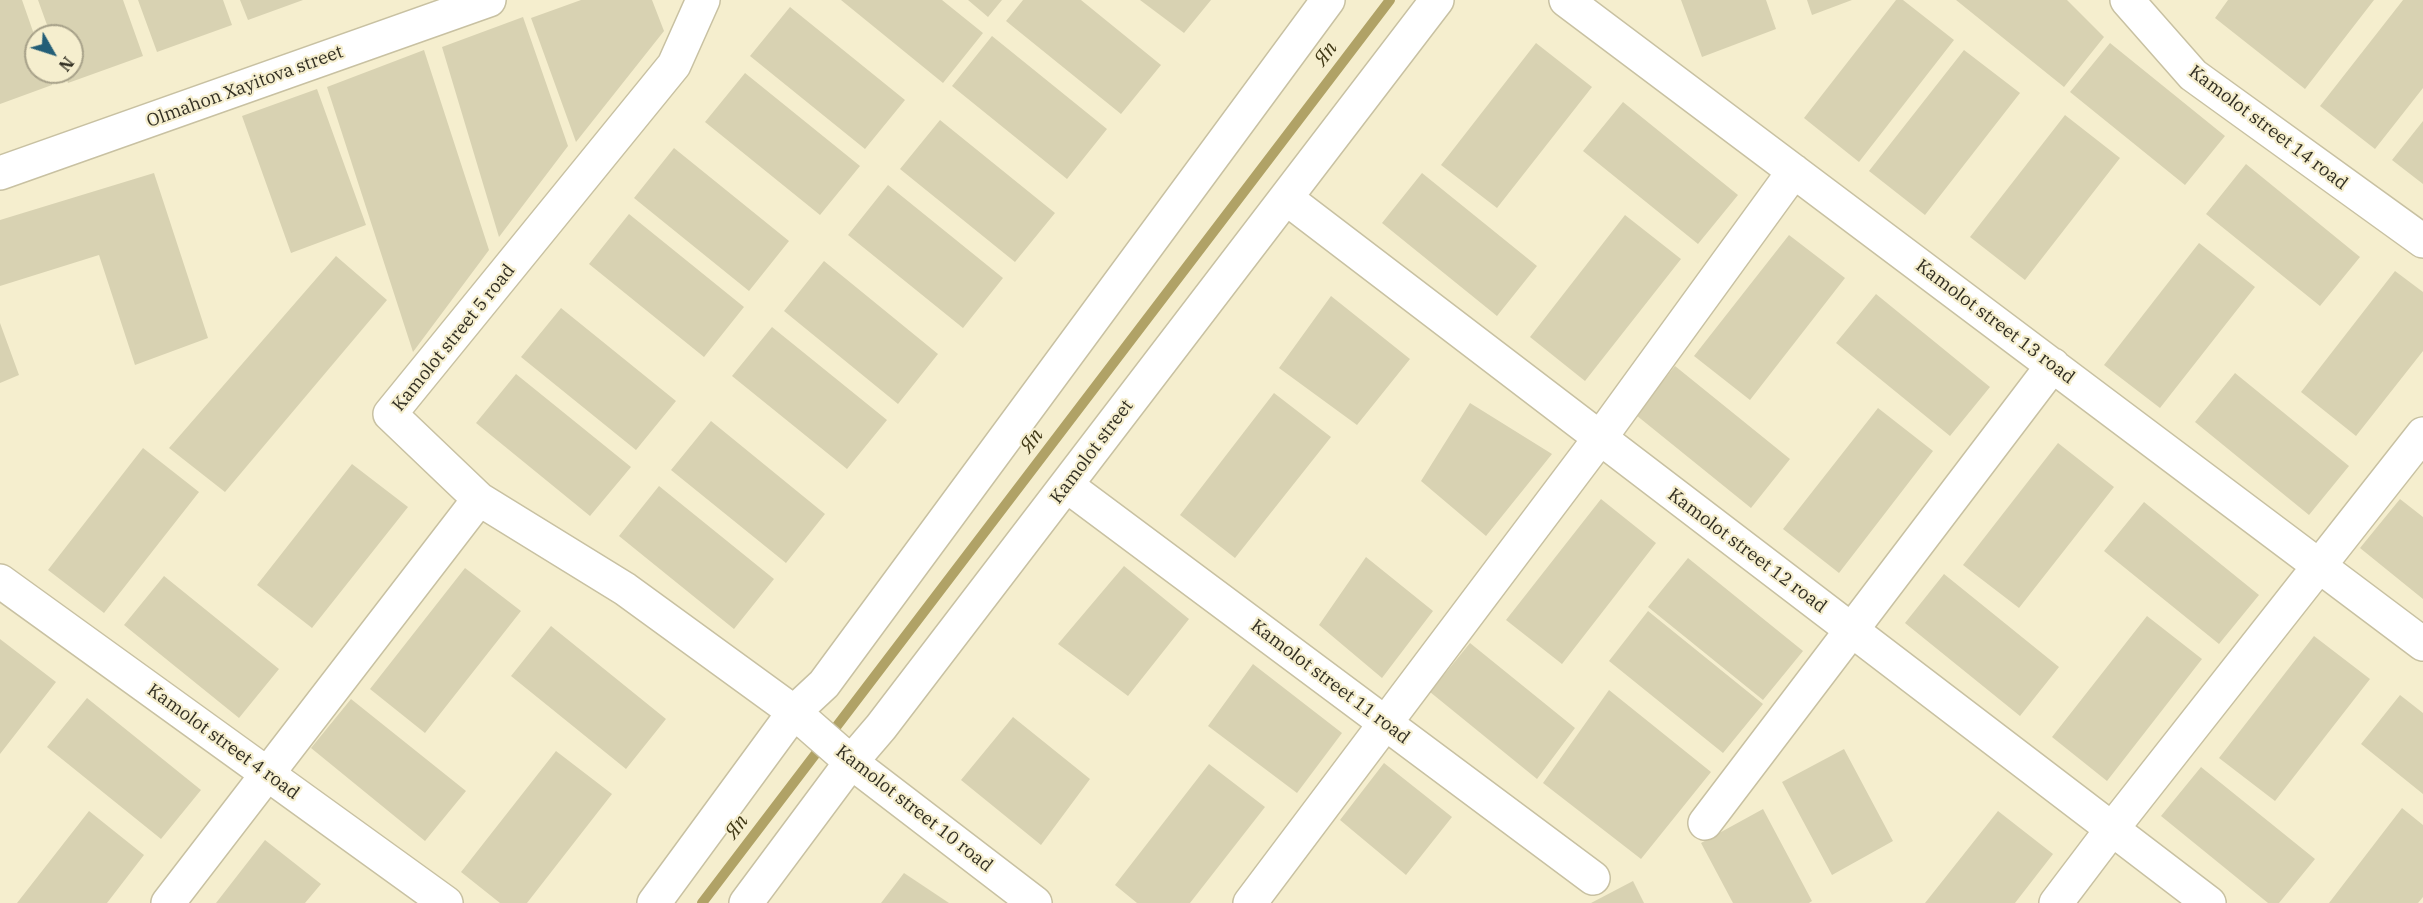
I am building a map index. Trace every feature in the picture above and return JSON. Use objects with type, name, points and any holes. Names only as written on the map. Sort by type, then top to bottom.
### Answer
[{"type":"street","name":"Olmahon Xayitova street","points":[[0,173],[489,0]]},
{"type":"street","name":"Kamolot street 5 road","points":[[703,0],[675,65],[390,414],[479,499],[624,589],[794,712]]},
{"type":"street","points":[[654,903],[794,712],[832,674],[1328,0]]},
{"type":"street","name":"Kamolot street","points":[[746,903],[851,762],[888,718],[1437,0]]},
{"type":"street","name":"Kamolot street 13 road","points":[[1566,0],[2423,644]]},
{"type":"street","name":"Kamolot street 14 road","points":[[2127,0],[2193,75],[2423,241]]},
{"type":"street","points":[[1250,903],[1600,438],[1794,171]]},
{"type":"street","name":"Kamolot street 12 road","points":[[1286,198],[2209,903]]},
{"type":"street","points":[[1705,823],[2053,366]]},
{"type":"street","points":[[2056,903],[2423,434]]},
{"type":"street","name":"Kamolot street 11 road","points":[[1066,485],[1593,878]]},
{"type":"street","points":[[168,903],[479,499]]},
{"type":"street","name":"Kamolot street 4 road","points":[[0,581],[446,903]]},
{"type":"street","name":"Kamolot street 10 road","points":[[794,712],[851,762],[1035,903]]},
{"type":"building","points":[[0,0],[22,0],[30,24],[24,24],[24,84],[52,85],[0,104]]},
{"type":"building","points":[[38,0],[123,0],[143,56],[84,77],[84,24],[47,24]]},
{"type":"building","points":[[138,0],[223,0],[232,25],[157,52]]},
{"type":"building","points":[[240,0],[303,0],[248,20]]},
{"type":"building","points":[[581,0],[652,0],[664,31],[576,142],[531,18]]},
{"type":"building","points":[[841,0],[942,0],[983,33],[943,83]]},
{"type":"building","points":[[968,0],[1002,0],[988,17]]},
{"type":"building","points":[[1023,0],[1081,0],[1161,65],[1121,114],[1006,21]]},
{"type":"building","points":[[1140,0],[1211,0],[1184,33]]},
{"type":"building","points":[[1681,0],[1766,0],[1776,29],[1702,57]]},
{"type":"building","points":[[1807,0],[1852,0],[1812,15]]},
{"type":"building","points":[[1896,0],[1903,0],[1954,40],[1859,162],[1804,118]]},
{"type":"building","points":[[1956,0],[2067,0],[2104,37],[2064,87]]},
{"type":"building","points":[[2228,0],[2374,0],[2305,89],[2215,18]]},
{"type":"building","points":[[2403,0],[2423,0],[2423,88],[2375,149],[2320,106]]},
{"type":"building","points":[[790,7],[905,100],[865,149],[750,56]]},
{"type":"building","points":[[523,17],[568,146],[499,237],[442,47]]},
{"type":"building","points":[[992,36],[1107,129],[1067,179],[952,86]]},
{"type":"building","points":[[1536,43],[1592,87],[1497,208],[1441,165]]},
{"type":"building","points":[[2110,43],[2225,136],[2185,185],[2070,92]]},
{"type":"building","points":[[424,50],[489,250],[413,352],[327,87]]},
{"type":"building","points":[[1964,50],[2020,93],[1925,215],[1869,171]]},
{"type":"building","points":[[745,73],[860,166],[820,215],[705,122]]},
{"type":"building","points":[[317,89],[366,225],[291,253],[242,116]]},
{"type":"building","points":[[1623,102],[1738,195],[1698,244],[1583,151]]},
{"type":"building","points":[[2065,115],[2120,158],[2025,280],[1970,237]]},
{"type":"building","points":[[940,120],[1055,213],[1015,262],[900,169]]},
{"type":"building","points":[[2423,121],[2423,184],[2392,160]]},
{"type":"building","points":[[674,148],[789,241],[749,291],[634,198]]},
{"type":"building","points":[[2246,164],[2360,257],[2320,306],[2206,214]]},
{"type":"building","points":[[154,173],[208,338],[135,365],[99,255],[0,286],[0,220]]},
{"type":"building","points":[[1422,173],[1537,266],[1497,316],[1382,223]]},
{"type":"building","points":[[888,185],[1003,278],[963,328],[848,235]]},
{"type":"building","points":[[629,214],[744,307],[704,357],[589,264]]},
{"type":"building","points":[[1625,215],[1681,259],[1585,381],[1530,337]]},
{"type":"building","points":[[1789,235],[1845,278],[1750,400],[1694,356]]},
{"type":"building","points":[[2199,243],[2255,287],[2160,408],[2104,365]]},
{"type":"building","points":[[336,256],[387,300],[225,492],[169,448]]},
{"type":"building","points":[[824,261],[938,354],[898,404],[784,311]]},
{"type":"building","points":[[2395,271],[2423,292],[2423,351],[2356,436],[2301,392]]},
{"type":"building","points":[[1876,294],[1990,387],[1950,436],[1836,343]]},
{"type":"building","points":[[1331,296],[1410,359],[1357,425],[1279,368]]},
{"type":"building","points":[[561,308],[676,401],[636,450],[521,357]]},
{"type":"building","points":[[0,323],[19,375],[0,383]]},
{"type":"building","points":[[772,327],[887,420],[847,469],[732,376]]},
{"type":"building","points":[[1675,366],[1790,459],[1751,508],[1636,415]]},
{"type":"building","points":[[2235,373],[2349,466],[2309,515],[2195,422]]},
{"type":"building","points":[[516,374],[631,467],[590,516],[476,423]]},
{"type":"building","points":[[1274,393],[1331,437],[1235,558],[1180,515]]},
{"type":"building","points":[[1470,403],[1552,454],[1486,536],[1421,481]]},
{"type":"building","points":[[1878,408],[1933,451],[1839,573],[1783,529]]},
{"type":"building","points":[[711,421],[825,514],[786,563],[671,470]]},
{"type":"building","points":[[2058,443],[2114,487],[2019,608],[1963,565]]},
{"type":"building","points":[[143,448],[199,492],[104,613],[48,570]]},
{"type":"building","points":[[352,464],[408,507],[312,628],[257,585]]},
{"type":"building","points":[[659,486],[774,579],[734,629],[619,536]]},
{"type":"building","points":[[1601,499],[1656,543],[1562,664],[1506,620]]},
{"type":"building","points":[[2400,499],[2423,517],[2423,599],[2360,548]]},
{"type":"building","points":[[2144,502],[2259,595],[2219,644],[2104,551]]},
{"type":"building","points":[[1366,557],[1433,611],[1382,678],[1319,625]]},
{"type":"building","points":[[1688,558],[1803,651],[1763,700],[1648,607]]},
{"type":"building","points":[[1124,566],[1189,619],[1128,696],[1058,644]]},
{"type":"building","points":[[465,568],[521,611],[425,733],[370,689]]},
{"type":"building","points":[[1944,574],[2059,667],[2020,716],[1905,623]]},
{"type":"building","points":[[164,576],[279,669],[239,718],[124,625]]},
{"type":"building","points":[[1648,611],[1763,704],[1723,753],[1609,661]]},
{"type":"building","points":[[2147,616],[2202,659],[2107,781],[2052,737]]},
{"type":"building","points":[[551,626],[666,719],[626,769],[511,676]]},
{"type":"building","points":[[2314,636],[2370,679],[2275,801],[2219,758]]},
{"type":"building","points":[[0,639],[56,682],[0,754]]},
{"type":"building","points":[[1470,643],[1575,728],[1537,779],[1430,692]]},
{"type":"building","points":[[1253,664],[1342,733],[1297,793],[1208,726]]},
{"type":"building","points":[[1609,690],[1711,772],[1641,859],[1543,783]]},
{"type":"building","points":[[2400,695],[2423,713],[2423,794],[2361,744]]},
{"type":"building","points":[[87,698],[201,790],[161,839],[47,747]]},
{"type":"building","points":[[351,699],[466,791],[425,841],[311,748]]},
{"type":"building","points":[[1013,717],[1090,779],[1041,845],[961,780]]},
{"type":"building","points":[[1844,749],[1893,841],[1832,875],[1782,782]]},
{"type":"building","points":[[556,751],[612,794],[527,903],[500,903],[461,872]]},
{"type":"building","points":[[1384,763],[1452,817],[1406,875],[1340,820]]},
{"type":"building","points":[[1209,764],[1265,807],[1190,903],[1137,903],[1115,885]]},
{"type":"building","points":[[2201,767],[2315,859],[2279,903],[2268,903],[2161,816]]},
{"type":"building","points":[[2402,808],[2423,825],[2423,897],[2418,903],[2329,903]]},
{"type":"building","points":[[1763,809],[1812,901],[1809,903],[1733,903],[1701,843]]},
{"type":"building","points":[[89,811],[144,855],[107,903],[17,903]]},
{"type":"building","points":[[1998,811],[2053,854],[2015,903],[1925,903]]},
{"type":"building","points":[[265,840],[321,884],[305,903],[216,903]]},
{"type":"building","points":[[904,873],[949,903],[881,903]]},
{"type":"building","points":[[1633,881],[1644,903],[1591,903]]},
{"type":"waterway","name":"Яп","points":[[702,903],[1390,0]]}]
